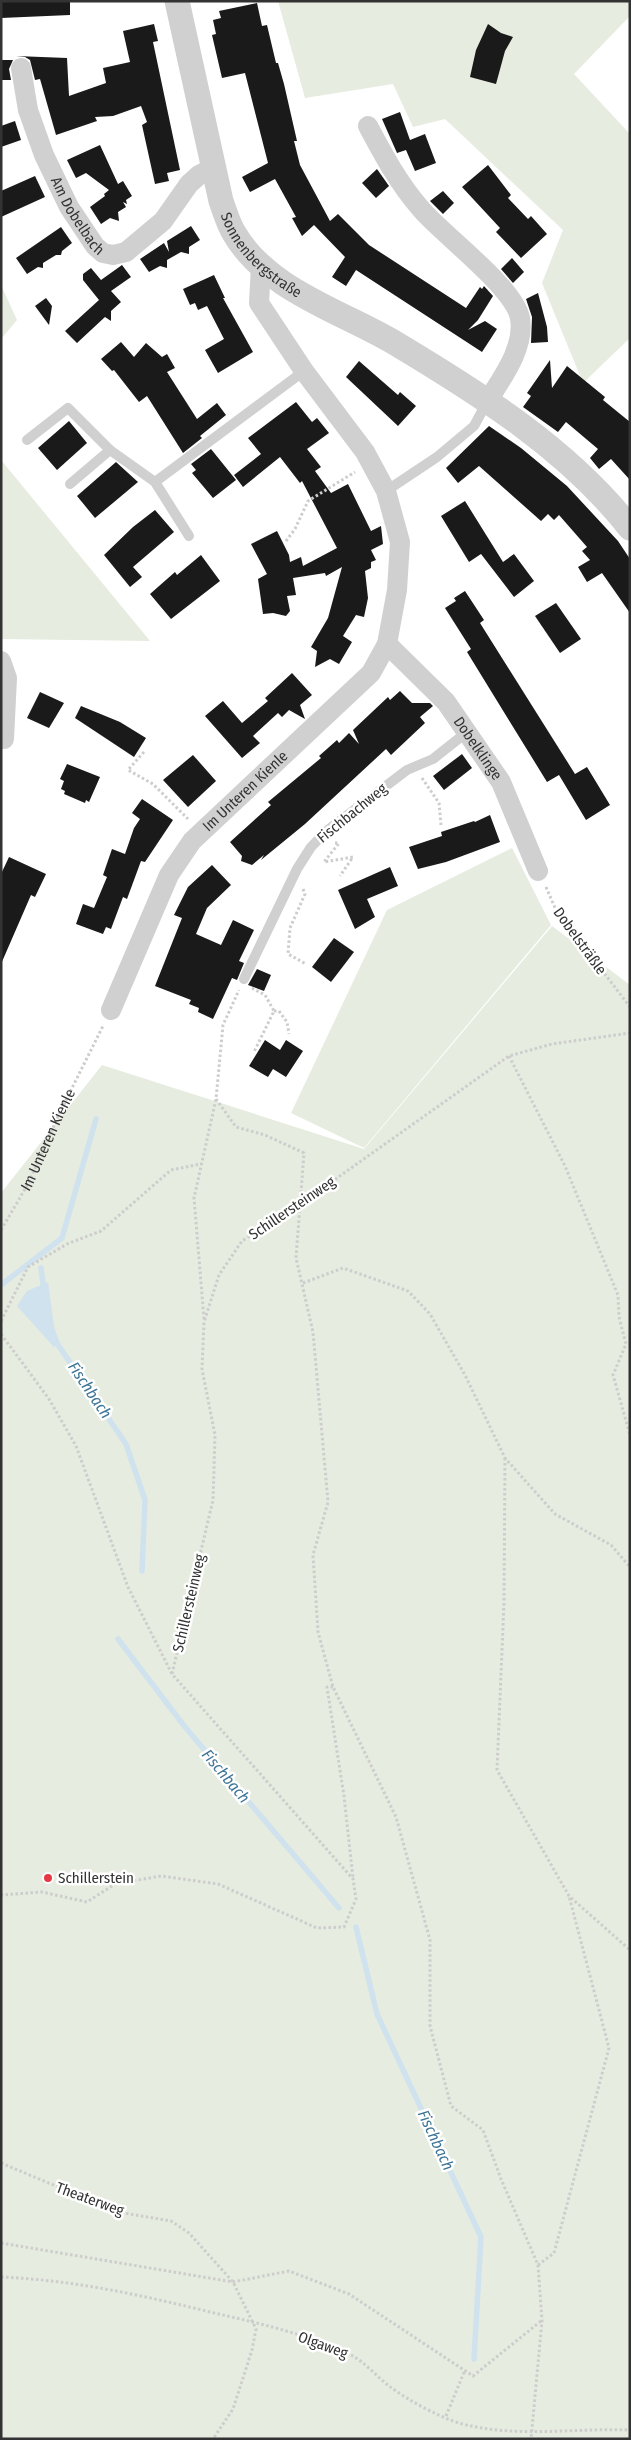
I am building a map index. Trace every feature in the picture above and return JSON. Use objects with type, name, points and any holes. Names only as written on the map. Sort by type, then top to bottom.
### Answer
[{"type":"street","name":"Sonnenbergstraße","points":[[177,1],[212,168],[221,201],[233,232],[261,265],[295,290],[394,343],[487,402],[567,462],[630,528]]},
{"type":"street","name":"Am Dobelbach","points":[[21,68],[28,110],[44,155],[69,207],[95,246],[102,253],[113,255],[126,252],[163,221],[194,179],[212,168]]},
{"type":"street","points":[[368,126],[389,166],[410,197],[433,223],[496,283],[516,308],[520,320],[516,351],[487,402]]},
{"type":"street","name":"Im Unteren Kienle","points":[[111,1010],[168,875],[192,841],[371,673],[387,644],[397,590],[400,542],[386,491],[371,463],[304,371],[259,303],[261,265]]},
{"type":"street","name":"Dobelklinge","points":[[387,644],[446,702],[501,782],[538,871]]},
{"type":"street","points":[[1,661],[7,678],[4,739]]},
{"type":"lane","points":[[155,482],[304,371]]},
{"type":"lane","points":[[386,491],[436,457],[474,426],[487,402]]},
{"type":"lane","points":[[27,440],[68,408],[110,450],[155,482],[190,536]]},
{"type":"lane","points":[[70,484],[110,450]]},
{"type":"lane","name":"Fischbachweg","points":[[244,979],[297,869],[328,829],[391,782],[415,767],[433,759],[467,732]]},
{"type":"path","points":[[286,540],[295,530],[308,501],[371,463]]},
{"type":"path","points":[[144,752],[128,770],[153,784],[201,832]]},
{"type":"path","points":[[415,767],[439,804],[441,825]]},
{"type":"path","points":[[321,837],[327,845],[338,843],[324,862],[353,857],[340,876]]},
{"type":"path","points":[[297,869],[305,894],[290,928],[288,954],[306,964]]},
{"type":"path","name":"Dobelsträßle","points":[[538,871],[556,910],[630,1007]]},
{"type":"path","points":[[244,979],[250,988],[265,995],[274,1010],[279,1011],[287,1022],[289,1034]]},
{"type":"path","points":[[204,1322],[194,1198],[216,1099],[223,1025],[244,979]]},
{"type":"path","name":"Im Unteren Kienle","points":[[1,1230],[28,1184],[60,1112],[111,1010]]},
{"type":"path","points":[[254,1052],[274,1010]]},
{"type":"path","name":"Schillersteinweg","points":[[172,1674],[213,1500],[215,1435],[202,1369],[204,1322],[219,1275],[242,1241],[299,1204],[510,1056],[552,1044],[630,1033]]},
{"type":"path","points":[[510,1056],[565,1166],[618,1295],[619,1317],[626,1344],[613,1375],[630,1435]]},
{"type":"path","points":[[216,1099],[236,1127],[265,1135],[304,1152],[296,1258],[304,1283],[313,1332],[328,1502],[313,1555],[318,1632],[334,1686],[399,1826],[430,1940],[430,2026],[451,2106],[483,2130],[538,2265],[542,2320],[530,2431],[531,2439]]},
{"type":"path","points":[[1,1321],[28,1267],[67,1244],[101,1231],[171,1170],[201,1164]]},
{"type":"path","points":[[304,1283],[343,1268],[408,1292],[430,1314],[465,1375],[505,1458],[555,1514],[611,1545],[630,1567]]},
{"type":"path","name":"Schillersteinweg","points":[[1,1334],[49,1399],[76,1446],[128,1586],[172,1674],[353,1879]]},
{"type":"path","points":[[505,1458],[504,1602],[497,1770],[569,1896],[609,2048],[554,2253],[538,2265]]},
{"type":"path","points":[[1,1896],[42,1892],[87,1902],[115,1884],[161,1876],[218,1884],[316,1928],[344,1927],[356,1900],[344,1796],[327,1687],[334,1686]]},
{"type":"path","points":[[569,1896],[630,1950]]},
{"type":"path","name":"Theaterweg","points":[[1,2164],[118,2212],[171,2221],[189,2232],[233,2282],[253,2322]]},
{"type":"path","points":[[1,2243],[233,2282],[289,2271],[349,2294],[473,2376],[542,2320]]},
{"type":"path","name":"Olgaweg","points":[[1,2278],[39,2279],[124,2291],[253,2322],[314,2340],[353,2356],[390,2387],[446,2416],[470,2426],[530,2431],[630,2430]]},
{"type":"path","points":[[213,2439],[233,2409],[252,2350],[256,2329],[253,2322]]},
{"type":"path","points":[[446,2416],[464,2370]]},
{"type":"shaded area","points":[[278,1],[630,1],[630,16],[574,74],[630,134],[630,338],[583,383],[542,283],[563,230],[445,119],[413,127],[393,84],[305,98]]},
{"type":"shaded area","points":[[1,285],[17,320],[1,339]]},
{"type":"shaded area","points":[[1,460],[150,641],[1,639]]},
{"type":"shaded area","points":[[512,848],[551,925],[364,1148],[291,1113],[387,910]]},
{"type":"shaded area","points":[[552,926],[630,985],[630,2439],[1,2439],[1,1193],[102,1065],[364,1149]]},
{"type":"water","points":[[48,1282],[54,1327],[60,1343],[54,1347],[17,1306],[27,1291]]},
{"type":"building","points":[[1,1],[70,1],[70,15],[1,18]]},
{"type":"building","points":[[257,3],[262,26],[267,25],[276,63],[278,63],[284,84],[297,141],[294,141],[300,165],[330,221],[338,214],[369,245],[466,308],[480,287],[482,289],[484,286],[493,296],[478,320],[468,330],[485,321],[497,329],[482,352],[356,270],[346,286],[332,277],[345,257],[314,225],[302,236],[292,218],[296,217],[275,179],[250,192],[242,177],[268,163],[245,73],[222,78],[212,35],[216,34],[213,20],[221,18],[219,11]]},
{"type":"building","points":[[154,24],[158,41],[153,42],[180,170],[167,173],[169,181],[155,184],[142,125],[147,122],[141,106],[113,116],[95,117],[97,121],[56,135],[40,79],[35,80],[30,60],[25,57],[16,56],[67,58],[69,96],[106,83],[103,68],[130,62],[123,31]]},
{"type":"building","points":[[488,24],[501,33],[513,37],[505,51],[496,84],[470,77],[476,50]]},
{"type":"building","points":[[1,60],[13,60],[9,69],[11,80],[1,80]]},
{"type":"building","points":[[400,112],[410,140],[425,134],[436,163],[415,171],[406,150],[397,153],[382,119]]},
{"type":"building","points":[[15,121],[21,140],[1,147],[1,126]]},
{"type":"building","points":[[100,145],[118,184],[123,181],[132,196],[126,200],[127,204],[123,202],[126,207],[118,212],[119,221],[110,218],[101,224],[90,207],[105,196],[104,194],[109,190],[86,173],[76,178],[67,160]]},
{"type":"building","points":[[488,165],[511,195],[508,198],[528,219],[531,216],[547,234],[521,258],[496,232],[500,228],[462,187]]},
{"type":"building","points":[[377,169],[389,186],[376,198],[362,183]]},
{"type":"building","points":[[35,176],[45,197],[1,217],[1,191]]},
{"type":"building","points":[[443,191],[454,203],[443,214],[430,201]]},
{"type":"building","points":[[191,226],[200,240],[189,247],[189,254],[181,252],[167,260],[167,268],[160,266],[149,272],[140,259],[164,243],[169,252],[167,241]]},
{"type":"building","points":[[61,227],[72,243],[62,251],[61,255],[56,255],[43,263],[43,268],[38,267],[27,274],[16,258]]},
{"type":"building","points":[[512,258],[524,272],[513,283],[501,269]]},
{"type":"building","points":[[122,265],[131,277],[111,291],[121,302],[111,311],[111,321],[105,317],[77,343],[65,331],[99,300],[83,280],[83,274],[91,268],[101,280]]},
{"type":"building","points":[[214,275],[225,298],[223,298],[253,352],[218,373],[205,350],[224,339],[207,306],[198,310],[195,303],[190,305],[183,289]]},
{"type":"building","points":[[538,293],[547,327],[548,342],[531,343],[532,317],[526,299]]},
{"type":"building","points":[[46,298],[52,306],[49,325],[35,306]]},
{"type":"building","points":[[121,342],[134,357],[146,343],[162,357],[167,354],[175,368],[167,372],[197,419],[217,403],[226,415],[183,453],[147,396],[139,402],[114,370],[112,371],[101,359]]},
{"type":"building","points":[[550,360],[552,388],[567,366],[605,397],[603,400],[630,422],[630,480],[611,459],[599,469],[590,458],[598,449],[566,422],[558,432],[523,407],[531,396],[527,393]]},
{"type":"building","points":[[359,361],[398,395],[400,392],[416,406],[398,426],[346,377]]},
{"type":"building","points":[[296,402],[312,422],[317,418],[329,433],[307,449],[321,467],[315,471],[331,493],[348,484],[371,531],[381,526],[383,544],[371,550],[376,560],[371,562],[371,568],[365,571],[368,598],[364,617],[356,615],[343,636],[352,642],[339,664],[330,659],[315,667],[317,651],[311,647],[328,618],[342,567],[326,576],[325,573],[293,578],[296,595],[287,596],[290,611],[286,616],[273,613],[263,614],[258,579],[267,574],[251,544],[277,531],[289,555],[290,562],[301,557],[303,566],[337,548],[302,481],[300,483],[280,457],[243,487],[234,475],[261,454],[248,438]]},
{"type":"building","points":[[69,421],[87,443],[57,470],[38,448]]},
{"type":"building","points":[[489,426],[521,448],[567,486],[618,541],[630,559],[630,613],[602,573],[587,582],[578,567],[590,560],[582,551],[587,547],[559,515],[554,520],[548,514],[541,521],[479,466],[458,483],[446,468]]},
{"type":"building","points":[[211,449],[236,480],[213,498],[192,473],[196,470],[191,464]]},
{"type":"building","points":[[116,462],[138,482],[95,518],[77,496]]},
{"type":"building","points":[[465,501],[503,562],[514,554],[534,581],[514,597],[481,554],[469,562],[441,516]]},
{"type":"building","points":[[155,510],[174,532],[133,567],[142,577],[130,587],[104,555],[133,527]]},
{"type":"building","points":[[201,555],[220,581],[171,619],[150,594],[175,572],[177,575]]},
{"type":"building","points":[[465,591],[484,620],[480,623],[575,774],[587,767],[610,805],[586,820],[559,775],[547,782],[467,652],[471,649],[445,608],[456,601],[454,598]]},
{"type":"building","points":[[556,603],[581,639],[560,653],[535,616]]},
{"type":"building","points":[[292,673],[312,695],[300,705],[305,719],[289,710],[282,717],[278,713],[253,736],[260,743],[242,758],[205,716],[223,701],[242,723],[268,701],[265,698]]},
{"type":"building","points":[[400,691],[412,703],[430,703],[433,706],[420,717],[425,723],[391,755],[386,749],[305,824],[261,860],[264,855],[252,865],[241,861],[242,856],[230,842],[271,805],[268,802],[321,758],[319,756],[337,740],[339,743],[349,733],[359,744],[353,730],[388,697],[390,700]]},
{"type":"building","points":[[40,692],[64,703],[49,728],[27,718]]},
{"type":"building","points":[[81,706],[120,722],[146,738],[134,757],[75,718]]},
{"type":"building","points":[[462,754],[472,768],[444,790],[433,776]]},
{"type":"building","points":[[193,755],[216,781],[188,807],[163,780]]},
{"type":"building","points":[[67,764],[100,777],[89,802],[86,800],[85,803],[64,794],[65,791],[61,789],[64,781],[60,779]]},
{"type":"building","points":[[142,799],[173,820],[145,862],[141,861],[127,899],[123,897],[111,929],[106,927],[103,934],[76,924],[83,904],[94,908],[107,877],[103,875],[112,849],[125,854],[134,828],[140,819],[132,813]]},
{"type":"building","points":[[490,815],[500,842],[446,862],[418,869],[409,847],[442,836],[441,832],[475,822]]},
{"type":"building","points":[[9,857],[46,874],[35,897],[31,895],[1,964],[1,874]]},
{"type":"building","points":[[212,865],[231,885],[207,908],[196,934],[221,945],[233,920],[254,930],[239,961],[244,963],[237,980],[232,978],[213,1019],[198,1012],[199,1008],[189,1004],[191,1000],[155,986],[182,918],[174,915],[188,887]]},
{"type":"building","points":[[390,867],[398,886],[367,899],[375,917],[355,929],[338,890]]},
{"type":"building","points":[[334,938],[354,952],[331,982],[312,967]]},
{"type":"building","points":[[257,969],[271,975],[264,991],[248,985]]},
{"type":"building","points":[[265,1040],[280,1050],[286,1040],[303,1051],[286,1077],[273,1069],[268,1077],[249,1066]]},
{"type":"waterway","name":"Fischbach","points":[[1,1285],[62,1238],[96,1119]]},
{"type":"waterway","name":"Fischbach","points":[[41,1268],[44,1291]]},
{"type":"waterway","name":"Fischbach","points":[[54,1339],[126,1444],[145,1500],[142,1571]]},
{"type":"waterway","name":"Fischbach","points":[[118,1639],[185,1727],[339,1908]]},
{"type":"waterway","name":"Fischbach","points":[[356,1927],[377,2014],[481,2237],[474,2359]]},
{"type":"place","name":"Schillerstein","points":[[48,1878]]}]
